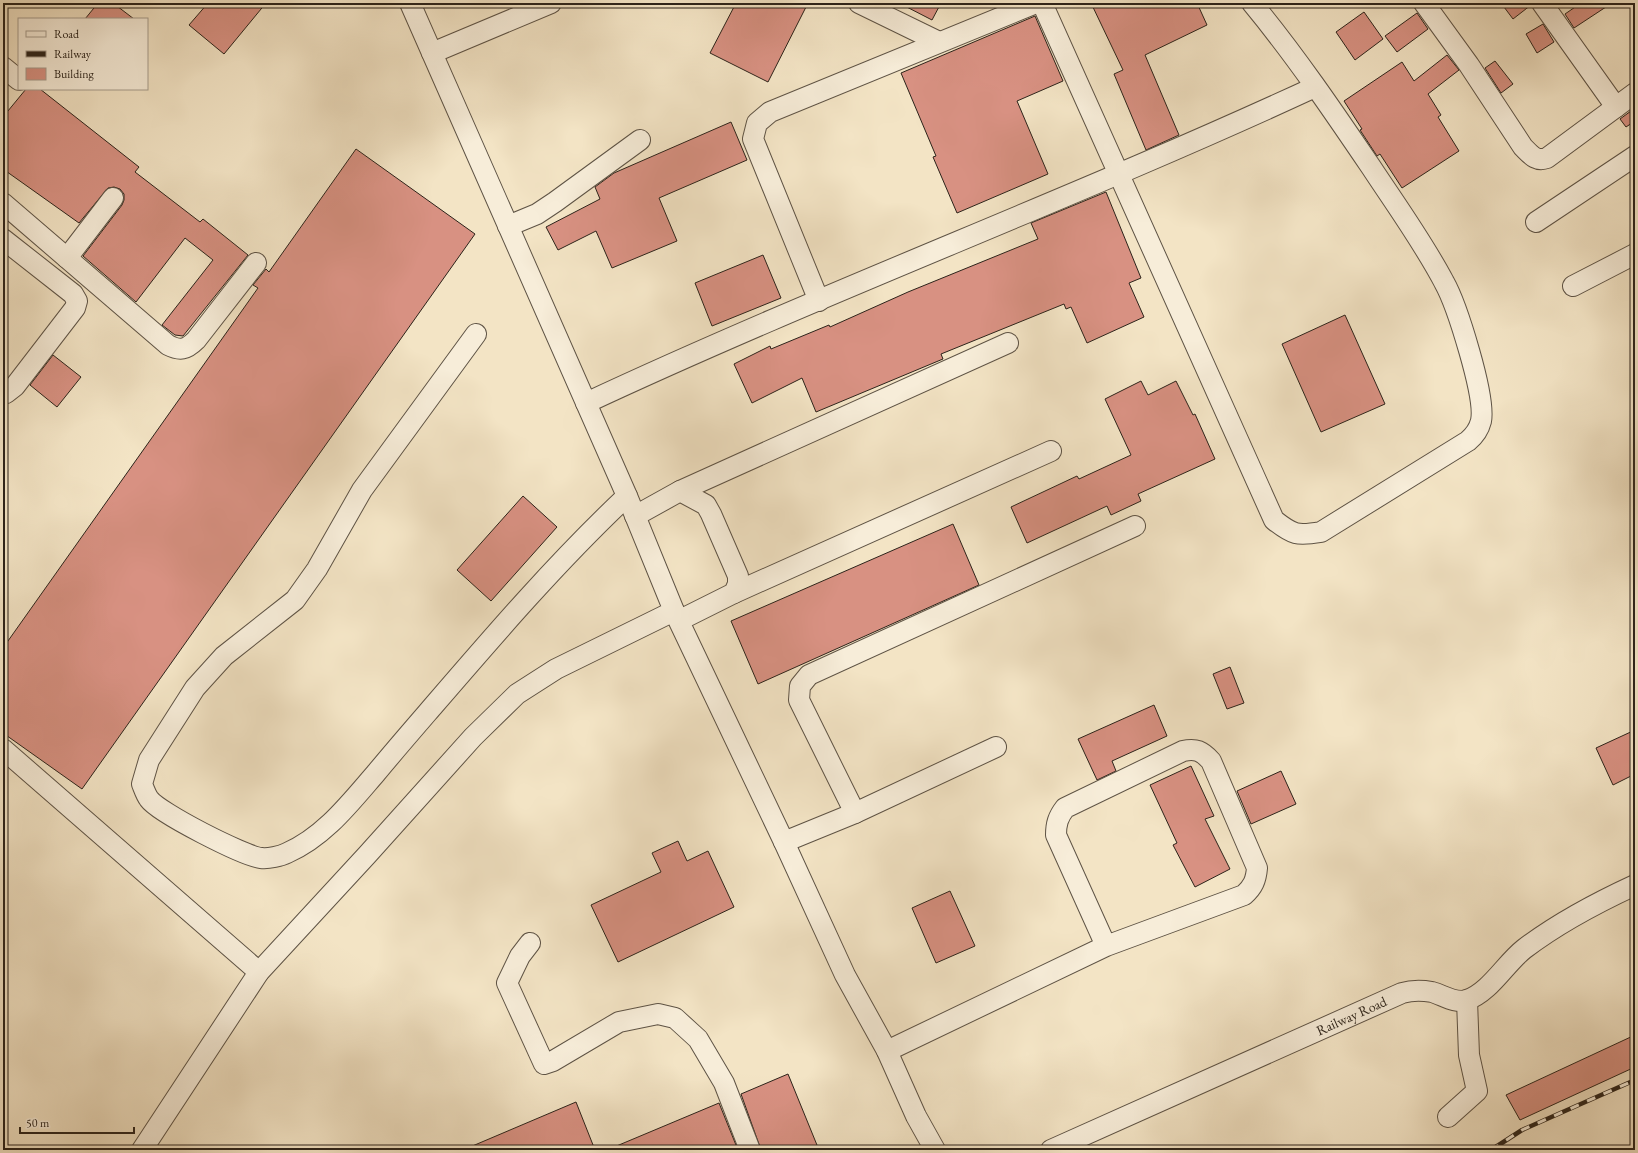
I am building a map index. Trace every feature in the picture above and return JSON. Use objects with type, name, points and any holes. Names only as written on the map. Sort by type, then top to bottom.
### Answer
[{"type":"street","points":[[432,53],[551,3]]},
{"type":"street","points":[[859,3],[939,42]]},
{"type":"street","points":[[819,301],[753,139],[757,123],[770,112],[1036,3]]},
{"type":"street","points":[[1042,3],[1274,520],[1288,531],[1301,535],[1321,532],[1468,441],[1475,434],[1481,422],[1482,410],[1466,339],[1445,283],[1417,236],[1315,87],[1252,3]]},
{"type":"street","points":[[1424,3],[1469,65],[1523,147],[1534,158],[1540,160],[1547,158],[1635,93]]},
{"type":"street","points":[[1542,3],[1616,107]]},
{"type":"street","points":[[417,6],[432,53],[627,496],[677,616],[845,975],[886,1051],[916,1116],[935,1150]]},
{"type":"street","points":[[3,67],[18,79]]},
{"type":"street","points":[[586,403],[678,360],[1118,175],[1315,87]]},
{"type":"street","points":[[508,226],[537,214],[640,140]]},
{"type":"street","points":[[1536,222],[1635,156]]},
{"type":"street","points":[[67,258],[113,198]]},
{"type":"street","points":[[3,203],[168,345],[178,350],[188,348],[196,340],[256,262]]},
{"type":"street","points":[[3,239],[73,294],[77,301],[75,308],[15,386],[6,393],[3,392]]},
{"type":"street","points":[[1573,286],[1635,254]]},
{"type":"street","points":[[476,334],[362,490],[317,569],[295,600],[224,656],[195,688],[149,760],[142,784],[150,800],[175,818],[212,838],[262,858],[286,854],[301,846],[318,834],[354,799],[485,646],[555,568],[586,534],[627,496]]},
{"type":"street","points":[[635,516],[680,491],[1008,343]]},
{"type":"street","points":[[142,1150],[259,972],[367,855],[472,737],[517,694],[556,669],[677,616],[734,593],[1051,451]]},
{"type":"street","points":[[680,491],[706,505],[711,514],[738,576],[734,593]]},
{"type":"street","points":[[855,813],[798,700],[800,686],[809,675],[1135,526]]},
{"type":"street","points":[[784,842],[855,813],[996,747]]},
{"type":"street","points":[[3,749],[259,972]]},
{"type":"street","points":[[886,1051],[1106,946],[1244,895],[1251,889],[1256,878],[1257,868],[1211,761],[1204,753],[1193,749],[1183,751],[1065,808],[1059,815],[1056,825],[1056,835],[1106,946]]},
{"type":"street","points":[[1448,1117],[1477,1091],[1469,1055],[1467,1000],[1477,996],[1522,951],[1549,931],[1596,903],[1635,885]]},
{"type":"street","points":[[530,943],[520,956],[507,983],[544,1064],[553,1061],[619,1022],[658,1014],[675,1018],[698,1039],[724,1083],[750,1150]]},
{"type":"street","name":"Railway Road","points":[[1051,1150],[1402,993],[1415,990],[1433,992],[1449,999],[1463,1001],[1467,1000]]},
{"type":"building","points":[[98,3],[113,3],[133,18],[86,18]]},
{"type":"building","points":[[208,3],[266,3],[224,54],[189,25]]},
{"type":"building","points":[[736,3],[798,3],[806,7],[768,82],[710,53]]},
{"type":"building","points":[[899,3],[941,3],[932,20]]},
{"type":"building","points":[[1091,3],[1197,3],[1207,25],[1145,55],[1179,135],[1146,150],[1114,74],[1123,70]]},
{"type":"building","points":[[1501,3],[1531,3],[1531,5],[1513,19]]},
{"type":"building","points":[[1581,3],[1612,3],[1574,28],[1565,14]]},
{"type":"building","points":[[1364,12],[1383,39],[1355,60],[1336,32]]},
{"type":"building","points":[[1417,13],[1428,29],[1397,52],[1385,36]]},
{"type":"building","points":[[1035,16],[1063,81],[1017,101],[1048,174],[957,213],[933,157],[936,156],[901,73]]},
{"type":"building","points":[[1543,24],[1554,42],[1537,53],[1526,34]]},
{"type":"building","points":[[1447,55],[1459,70],[1428,94],[1441,115],[1438,117],[1459,151],[1402,188],[1380,154],[1377,156],[1360,130],[1362,129],[1344,101],[1402,62],[1414,81]]},
{"type":"building","points":[[1495,61],[1513,84],[1501,93],[1485,68]]},
{"type":"building","points":[[25,90],[41,90],[139,167],[135,172],[200,222],[203,219],[248,255],[183,336],[175,335],[162,325],[213,260],[185,238],[136,302],[83,256],[122,205],[124,194],[120,189],[114,187],[108,188],[79,223],[3,169],[3,117]]},
{"type":"building","points":[[1631,111],[1635,117],[1635,121],[1626,127],[1620,119]]},
{"type":"building","points":[[731,122],[747,160],[659,198],[677,241],[612,268],[596,231],[558,250],[546,227],[600,199],[595,187],[614,173]]},
{"type":"building","points":[[356,149],[475,234],[82,789],[3,733],[3,648],[258,288],[253,285],[266,269],[269,272]]},
{"type":"building","points":[[1106,192],[1141,278],[1129,283],[1144,317],[1087,343],[1071,307],[1066,309],[1064,304],[941,354],[943,359],[816,412],[802,378],[752,403],[734,364],[770,346],[771,349],[829,325],[830,327],[908,292],[1038,239],[1031,223]]},
{"type":"building","points":[[763,255],[781,298],[712,326],[695,283]]},
{"type":"building","points":[[1345,315],[1385,404],[1321,432],[1282,344]]},
{"type":"building","points":[[53,355],[81,377],[57,407],[30,385]]},
{"type":"building","points":[[1141,381],[1148,395],[1176,381],[1193,415],[1195,414],[1215,459],[1138,494],[1141,501],[1111,515],[1107,506],[1027,543],[1011,507],[1077,476],[1079,479],[1131,455],[1105,399]]},
{"type":"building","points":[[523,496],[557,527],[491,601],[457,570]]},
{"type":"building","points":[[953,524],[979,585],[758,684],[731,621]]},
{"type":"building","points":[[1230,667],[1244,703],[1227,709],[1213,674]]},
{"type":"building","points":[[1154,705],[1167,736],[1112,761],[1116,771],[1097,780],[1078,739]]},
{"type":"building","points":[[1635,730],[1635,774],[1613,785],[1596,748]]},
{"type":"building","points":[[1191,766],[1214,816],[1205,819],[1230,869],[1195,887],[1173,845],[1177,843],[1150,785]]},
{"type":"building","points":[[1281,771],[1296,804],[1251,824],[1237,791]]},
{"type":"building","points":[[678,841],[687,861],[708,851],[734,907],[618,962],[591,905],[661,872],[652,853]]},
{"type":"building","points":[[950,891],[975,946],[936,963],[912,908]]},
{"type":"building","points":[[1635,1035],[1635,1067],[1520,1120],[1506,1095]]},
{"type":"building","points":[[788,1074],[819,1150],[761,1150],[741,1094]]},
{"type":"building","points":[[576,1102],[595,1150],[463,1150]]},
{"type":"building","points":[[719,1103],[738,1150],[607,1150]]},
{"type":"railway","points":[[1491,1150],[1522,1130],[1635,1080]]}]
